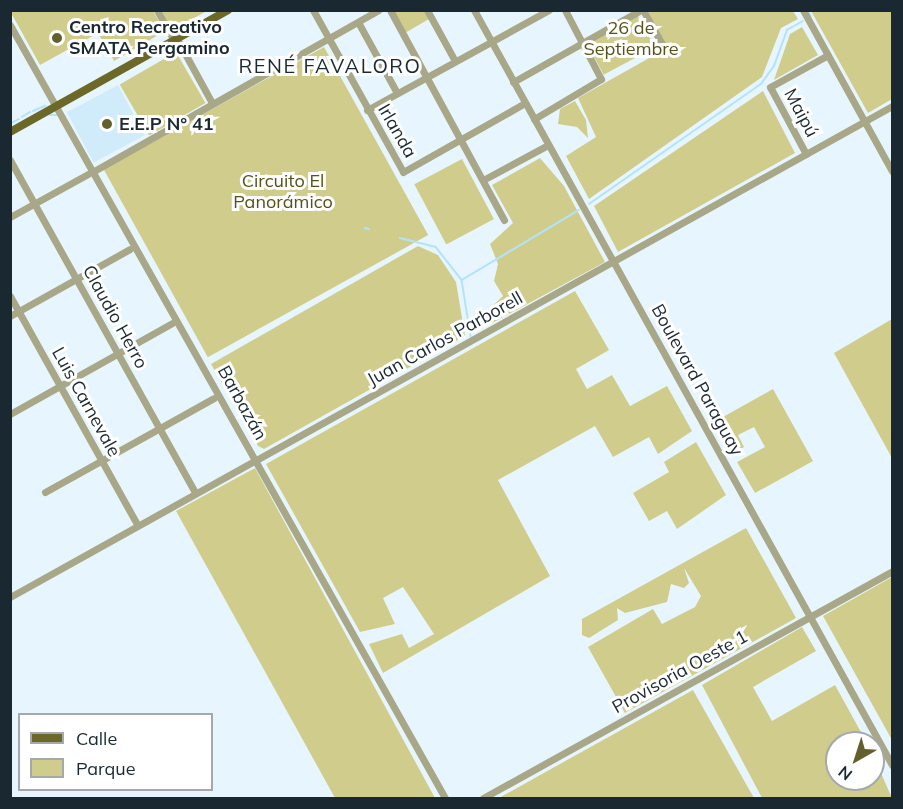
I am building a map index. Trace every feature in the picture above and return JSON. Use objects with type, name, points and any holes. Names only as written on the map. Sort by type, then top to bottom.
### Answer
[{"type":"main road","points":[[10,132],[228,10]]},
{"type":"street","points":[[157,10],[212,103]]},
{"type":"street","name":"Irlanda","points":[[313,10],[403,172],[461,140]]},
{"type":"street","points":[[10,217],[379,10]]},
{"type":"street","points":[[390,10],[504,220]]},
{"type":"street","points":[[428,10],[455,61]]},
{"type":"street","name":"Boulevard Paraguay","points":[[474,10],[812,616],[892,765]]},
{"type":"street","points":[[367,110],[549,10]]},
{"type":"street","points":[[534,119],[601,79],[565,10]]},
{"type":"street","points":[[513,81],[642,10],[663,46]]},
{"type":"street","points":[[803,10],[892,171]]},
{"type":"street","points":[[358,22],[397,93]]},
{"type":"street","name":"Barbazán","points":[[10,25],[91,173],[258,462],[445,798]]},
{"type":"street","points":[[10,44],[19,40]]},
{"type":"street","name":"Maipú","points":[[806,154],[770,87],[828,55]]},
{"type":"street","points":[[461,140],[525,103]]},
{"type":"street","name":"Juan Carlos Parborell","points":[[10,597],[258,462],[892,106]]},
{"type":"street","points":[[483,180],[548,145]]},
{"type":"street","name":"Claudio Herro","points":[[10,160],[194,490]]},
{"type":"street","points":[[10,315],[130,249]]},
{"type":"street","name":"Luis Carnevale","points":[[10,296],[136,522]]},
{"type":"street","points":[[10,414],[172,323]]},
{"type":"street","points":[[45,492],[214,398]]},
{"type":"street","name":"Provisoria Oeste 1","points":[[483,798],[892,571]]},
{"type":"shaded area","name":"E.E.P N° 41","points":[[118,85],[145,135],[94,163],[67,112]]},
{"type":"green space","name":"Centro Recreativo SMATA Pergamino","points":[[10,11],[153,11],[165,31],[114,61],[98,33],[40,65]]},
{"type":"green space","points":[[162,11],[207,11],[172,30]]},
{"type":"green space","points":[[393,11],[424,11],[429,19],[405,33]]},
{"type":"green space","points":[[648,11],[793,11],[798,19],[781,28],[762,77],[589,199],[566,156],[596,137],[578,98],[667,48]]},
{"type":"green space","points":[[811,11],[892,11],[892,99],[868,113]]},
{"type":"green space","name":"26 de Septiembre","points":[[637,14],[655,48],[604,75],[586,41]]},
{"type":"green space","points":[[802,27],[818,55],[774,80],[790,34]]},
{"type":"green space","name":"Circuito El Panorámico","points":[[324,47],[428,235],[208,357],[104,169]]},
{"type":"green space","points":[[176,52],[206,103],[149,136],[120,85]]},
{"type":"green space","points":[[763,91],[795,153],[618,252],[594,206]]},
{"type":"green space","points":[[575,101],[586,120],[588,138],[577,127],[558,124],[560,109]]},
{"type":"green space","points":[[540,158],[564,186],[605,262],[481,329],[476,321],[503,296],[494,281],[498,264],[490,244],[513,223],[492,185]]},
{"type":"green space","points":[[462,159],[494,219],[446,244],[414,184]]},
{"type":"green space","points":[[418,246],[438,255],[456,282],[465,336],[264,449],[258,446],[211,364]]},
{"type":"green space","points":[[575,291],[609,350],[576,369],[587,389],[612,375],[630,406],[667,386],[692,431],[658,454],[649,437],[613,457],[595,426],[498,480],[550,576],[383,673],[369,644],[402,634],[409,648],[434,634],[403,587],[383,598],[395,624],[360,632],[266,464]]},
{"type":"green space","points":[[892,319],[892,458],[834,353]]},
{"type":"green space","points":[[773,389],[813,461],[755,493],[737,462],[765,447],[754,427],[738,435],[744,447],[732,454],[714,422]]},
{"type":"green space","points":[[696,442],[726,495],[677,529],[667,511],[649,521],[633,493],[669,472],[664,462]]},
{"type":"green space","points":[[255,468],[435,798],[335,798],[176,511]]},
{"type":"green space","points":[[746,528],[796,618],[625,713],[588,647],[653,609],[662,624],[695,607],[701,596],[684,568],[689,583],[684,588],[671,584],[667,602],[625,613],[617,608],[618,620],[589,638],[582,635],[582,619]]},
{"type":"green space","points":[[892,577],[892,740],[823,616]]},
{"type":"green space","points":[[802,627],[816,651],[753,687],[772,721],[835,685],[860,731],[825,731],[825,791],[885,791],[885,782],[892,798],[762,798],[702,685]]},
{"type":"green space","points":[[693,690],[754,798],[499,798],[506,794]]},
{"type":"waterway","points":[[808,10],[811,16]]},
{"type":"waterway","points":[[589,204],[761,84],[774,66],[787,30],[803,21]]},
{"type":"waterway","points":[[33,111],[45,106]]},
{"type":"waterway","points":[[22,117],[30,112]]},
{"type":"waterway","points":[[50,115],[56,115]]},
{"type":"waterway","points":[[10,124],[19,119]]},
{"type":"waterway","points":[[400,238],[436,247],[462,280],[579,210]]},
{"type":"waterway","points":[[365,228],[369,229]]},
{"type":"waterway","points":[[462,280],[471,336]]},
{"type":"place","name":"Centro Recreativo SMATA Pergamino","points":[[57,38]]},
{"type":"place","name":"E.E.P N° 41","points":[[107,124]]},
{"type":"district","name":"RENÉ FAVALORO","points":[[330,65]]}]
